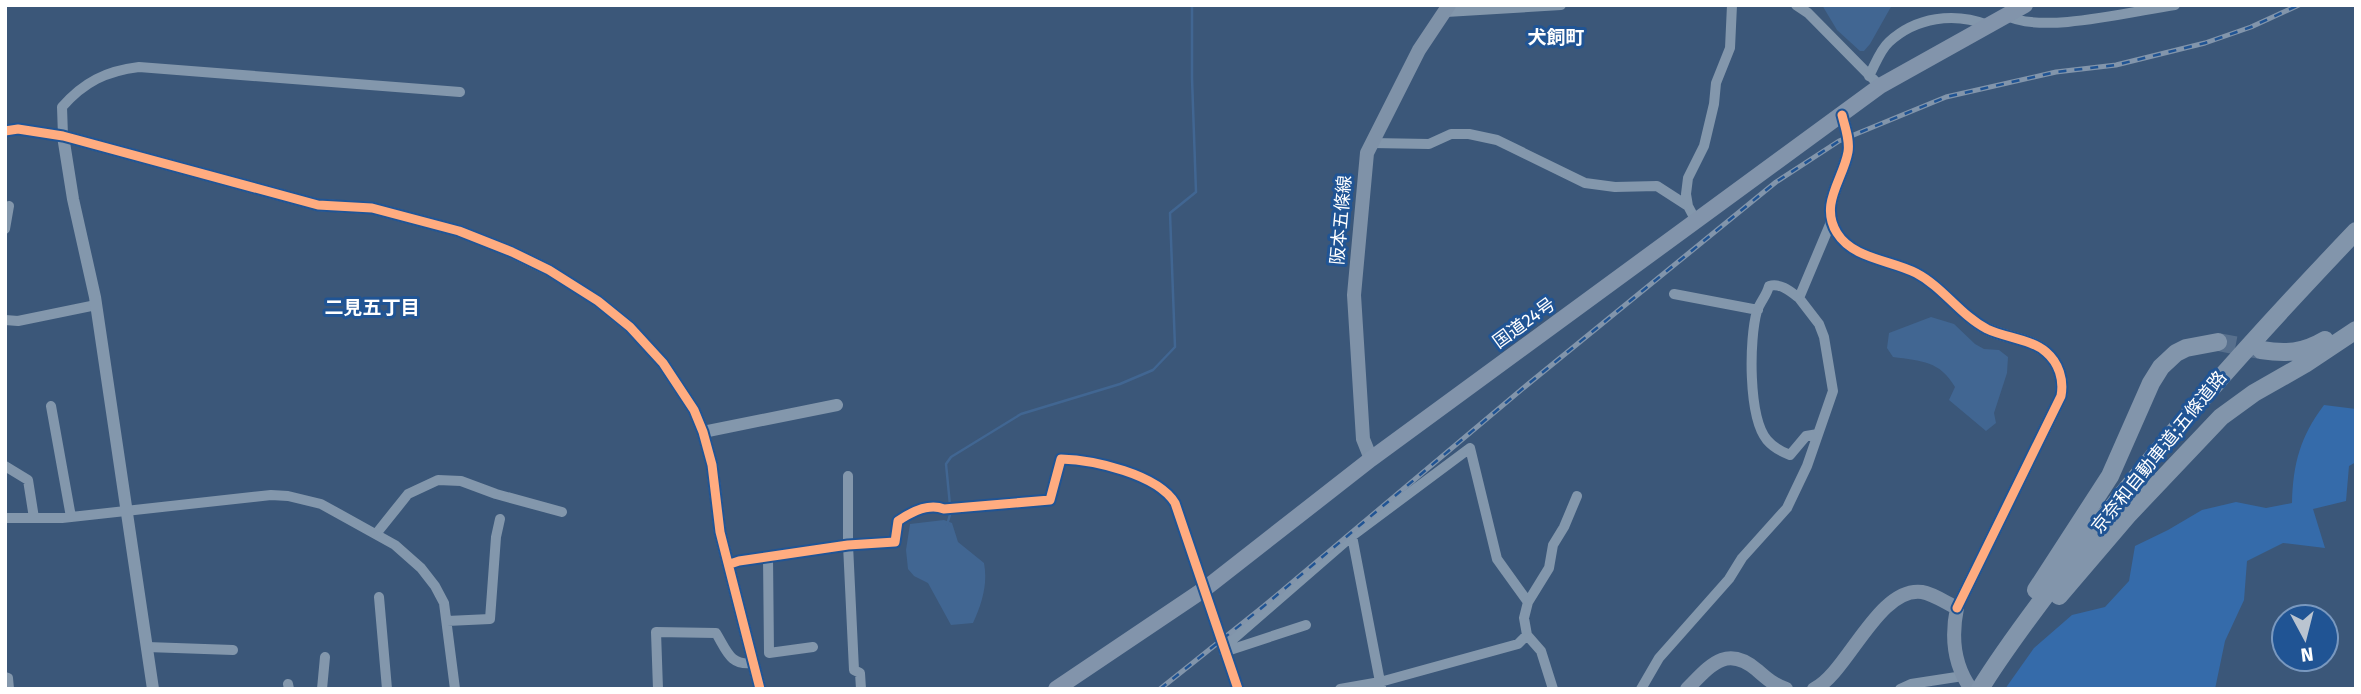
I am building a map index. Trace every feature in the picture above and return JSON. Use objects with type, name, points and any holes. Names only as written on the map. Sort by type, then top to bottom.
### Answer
[{"type":"highway","name":"国道24号","points":[[1056,689],[1206,588],[1371,458],[1842,115],[1874,81],[2015,9]]},
{"type":"highway","name":"京奈和自動車道;五條道路","points":[[1972,686],[2002,653],[2129,486],[2232,363],[2356,231]]},
{"type":"highway","points":[[2261,350],[2278,353],[2301,351],[2324,341],[2356,318]]},
{"type":"highway","points":[[1972,686],[1996,652],[2073,558],[2221,417],[2254,393],[2305,364],[2356,330]]},
{"type":"highway","points":[[2073,558],[2151,383],[2161,367],[2186,348],[2218,342]]},
{"type":"main road","name":"阪本五條線","points":[[1371,458],[1363,439],[1354,295],[1367,153],[1419,50],[1448,8]]},
{"type":"main road","points":[[1814,689],[1828,679],[1865,630],[1898,599],[1913,592],[1921,592],[1957,608],[1953,637],[1956,656],[1972,686]]},
{"type":"main road","points":[[1687,689],[1712,664],[1732,657],[1748,663],[1772,683],[1786,689]]},
{"type":"street","points":[[1448,8],[1561,5]]},
{"type":"street","points":[[1696,221],[1688,206],[1688,178],[1704,146],[1716,83],[1730,48],[1732,5]]},
{"type":"street","points":[[1796,5],[1808,13],[1874,81],[1888,43],[1923,20],[1959,17],[1988,25]]},
{"type":"street","points":[[2015,9],[2017,22],[2065,22],[2175,5]]},
{"type":"street","points":[[153,689],[96,305],[73,199],[63,136],[62,107],[77,90],[117,69],[139,67],[460,92]]},
{"type":"street","points":[[1842,115],[1849,149],[1833,192],[1830,210],[1831,222],[1841,239],[1852,247],[1919,274],[1989,330],[2035,345],[2055,362],[2061,379],[2061,396],[1957,608]]},
{"type":"street","points":[[5,131],[18,130],[63,136],[318,205],[372,208],[459,231],[512,251],[549,270],[598,301],[630,327],[669,371],[694,410],[712,465],[720,532],[760,689]]},
{"type":"street","points":[[1372,143],[1429,144],[1451,134],[1469,134],[1497,140],[1585,183],[1615,187],[1657,186],[1688,206]]},
{"type":"street","points":[[5,229],[9,206]]},
{"type":"street","points":[[1799,298],[1831,222]]},
{"type":"street","points":[[1641,689],[1659,658],[1787,508],[1807,466],[1833,391],[1820,327],[1799,298],[1786,288],[1769,286],[1758,310],[1751,356],[1753,396],[1763,433],[1768,441],[1790,455],[1806,436],[1818,434]]},
{"type":"street","points":[[1674,294],[1758,310]]},
{"type":"street","points":[[5,320],[18,321],[96,305]]},
{"type":"street","points":[[703,432],[837,405]]},
{"type":"street","points":[[51,406],[71,517]]},
{"type":"street","points":[[1223,650],[1352,536],[1470,447],[1497,559],[1528,602]]},
{"type":"street","points":[[730,564],[848,545],[895,542],[898,521],[935,505],[949,508],[1050,500],[1061,459],[1113,466],[1140,477],[1171,495],[1206,588],[1223,650],[1238,689]]},
{"type":"street","points":[[5,466],[28,480],[34,518]]},
{"type":"street","points":[[848,476],[848,545],[854,670],[860,673],[861,689]]},
{"type":"street","points":[[376,534],[408,494],[438,480],[461,481],[496,495],[562,512]]},
{"type":"street","points":[[5,518],[71,517],[271,495],[321,504],[395,545],[421,568],[435,586],[444,603],[454,689]]},
{"type":"street","points":[[1553,689],[1541,651],[1527,635],[1524,618],[1528,602],[1549,568],[1553,545],[1577,496]]},
{"type":"street","points":[[447,621],[490,619],[496,537],[500,519]]},
{"type":"street","points":[[1352,536],[1380,686]]},
{"type":"street","points":[[768,556],[769,653],[813,647]]},
{"type":"street","points":[[379,597],[387,689]]},
{"type":"street","points":[[1223,650],[1306,625]]},
{"type":"street","points":[[658,689],[656,632],[716,634],[734,662],[742,665],[753,663]]},
{"type":"street","points":[[1340,689],[1380,686],[1518,644],[1527,635]]},
{"type":"street","points":[[147,647],[233,650]]},
{"type":"street","points":[[322,689],[325,657]]},
{"type":"street","points":[[5,677],[8,678],[9,689]]},
{"type":"street","points":[[1900,689],[1911,684],[1972,686]]},
{"type":"shaded area","points":[[1822,5],[1892,5],[1870,44],[1864,51],[1860,51],[1837,30]]},
{"type":"shaded area","points":[[1931,317],[1954,324],[1975,344],[1984,349],[1999,350],[2008,357],[2007,373],[1994,413],[1996,423],[1986,431],[1949,400],[1955,387],[1943,372],[1921,361],[1893,357],[1887,348],[1889,333]]},
{"type":"shaded area","points":[[2324,405],[2356,409],[2356,462],[2349,466],[2346,501],[2313,509],[2325,548],[2283,543],[2247,561],[2244,600],[2225,641],[2215,689],[2005,689],[2034,648],[2072,615],[2105,607],[2129,581],[2135,546],[2202,510],[2236,502],[2266,508],[2292,503],[2299,451],[2309,428]]},
{"type":"shaded area","points":[[944,520],[952,523],[958,542],[984,563],[983,593],[973,623],[951,625],[928,583],[914,576],[908,569],[906,550],[910,524]]},
{"type":"waterway","points":[[950,505],[946,464],[951,457],[1021,414],[1120,384],[1153,370],[1175,347],[1170,213],[1196,192],[1192,5]]},
{"type":"waterway","points":[[947,525],[951,511]]},
{"type":"tunnel","points":[[2218,342],[2260,350]]},
{"type":"railway","points":[[1160,689],[1776,182],[1839,141],[1946,97],[2056,72],[2116,65],[2205,43],[2251,27],[2299,5]]},
{"type":"cycle path","points":[[1842,115],[1848,138],[1848,152],[1830,212],[1837,233],[1844,242],[1862,254],[1926,279],[1987,329],[2040,348],[2054,361],[2061,378],[2061,396],[1957,608]]},
{"type":"cycle path","points":[[5,131],[18,129],[63,136],[318,205],[372,208],[459,231],[549,270],[598,301],[630,327],[663,363],[694,410],[712,465],[720,532],[760,689]]},
{"type":"cycle path","points":[[730,564],[848,545],[895,542],[898,521],[920,509],[1050,500],[1061,459],[1124,470],[1154,484],[1175,503],[1238,689]]},
{"type":"district","name":"犬飼町","points":[[1556,37]]},
{"type":"district","name":"二見五丁目","points":[[372,307]]}]
